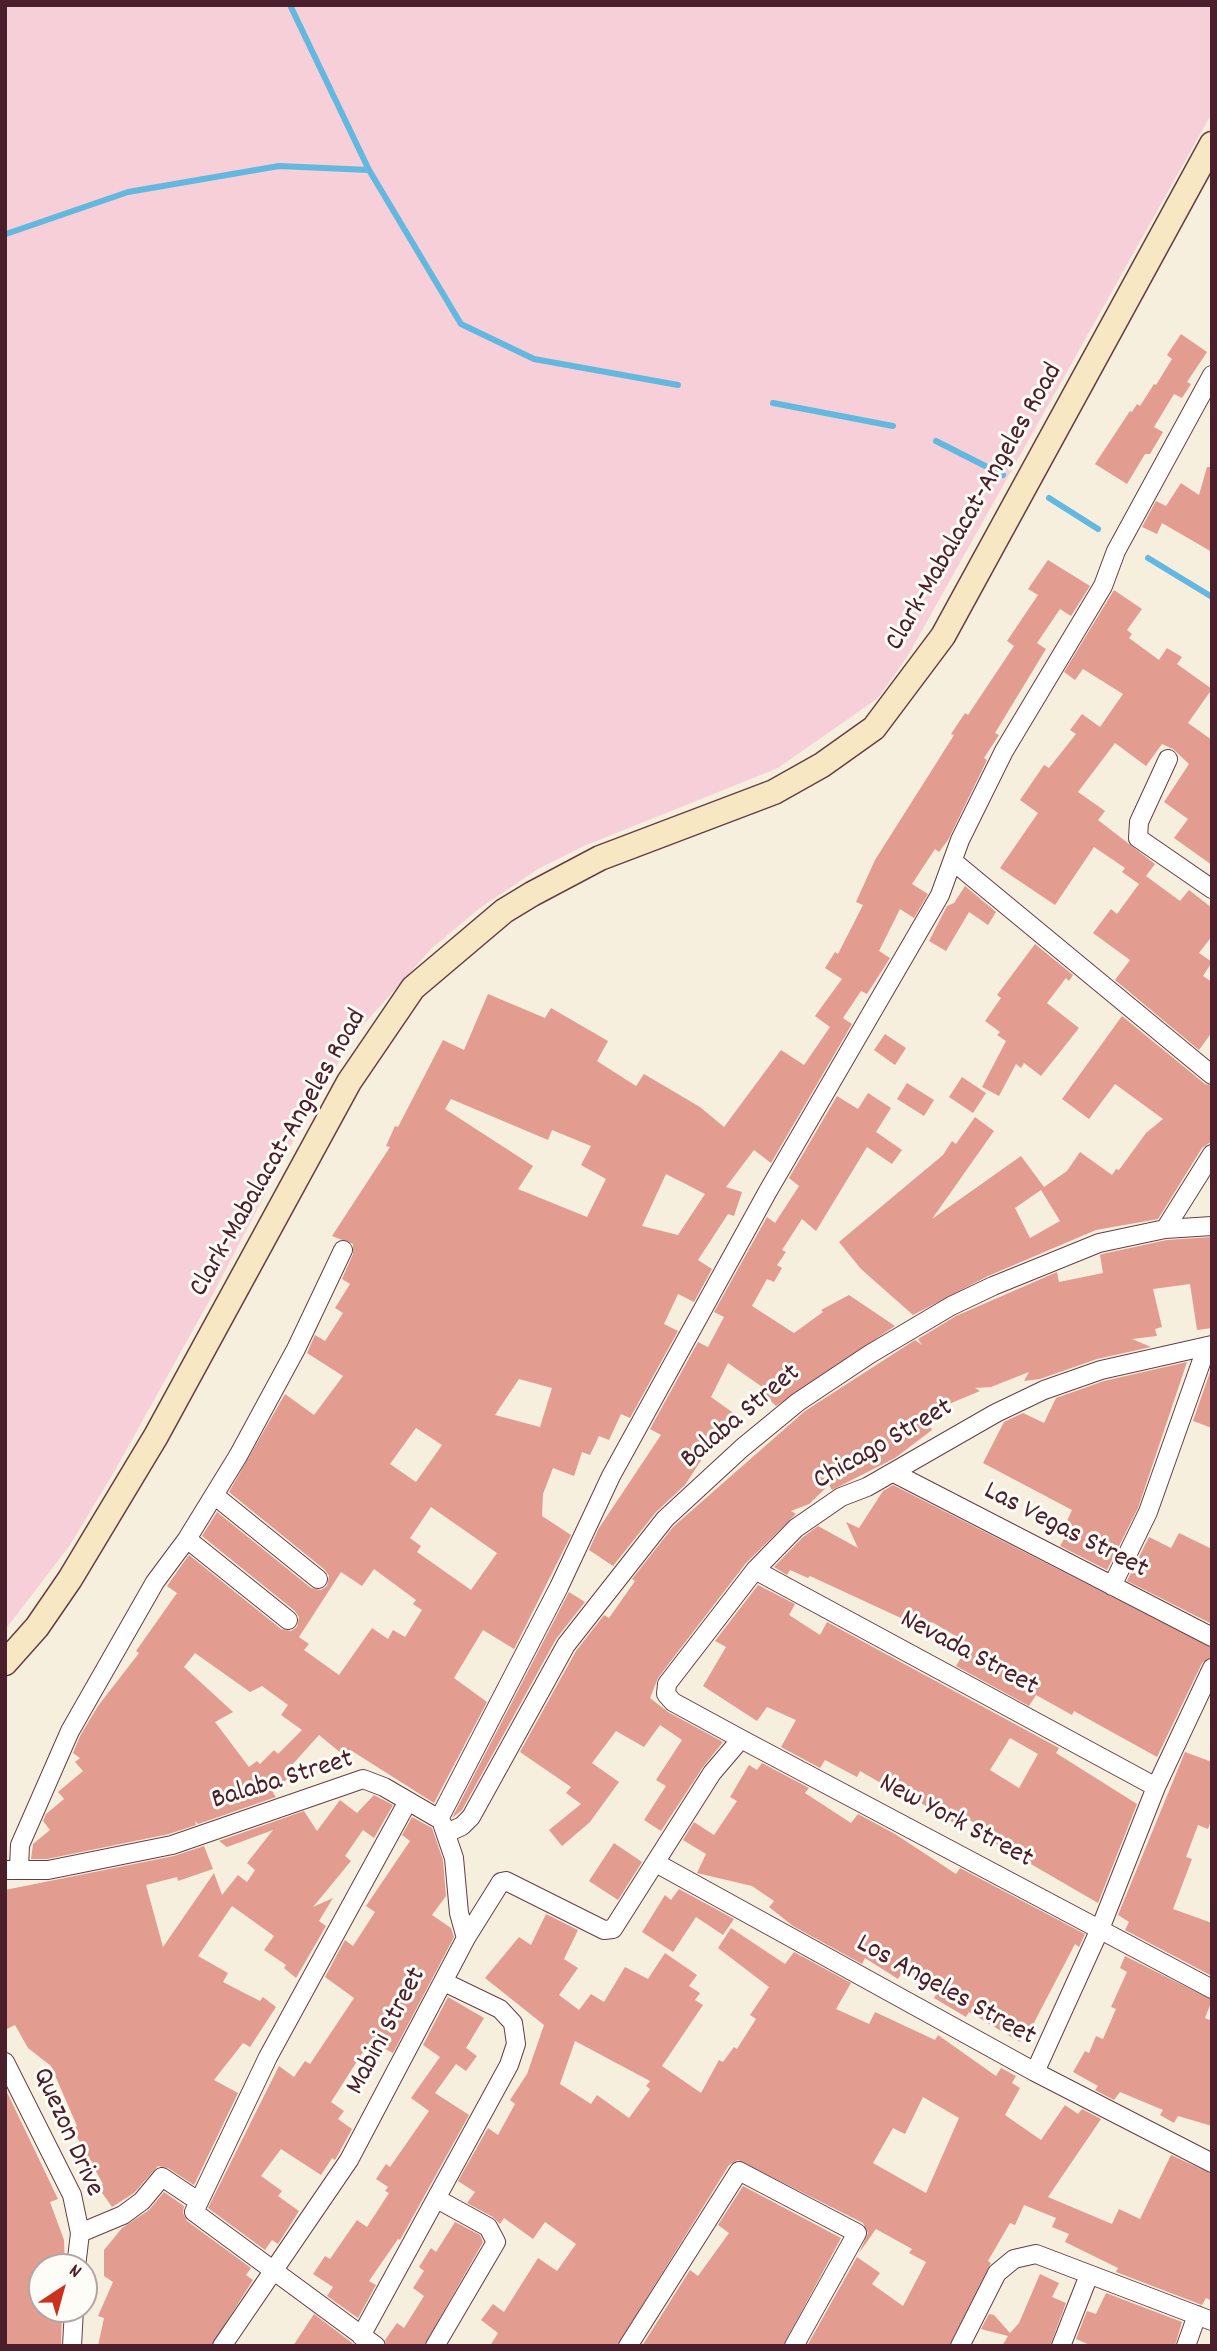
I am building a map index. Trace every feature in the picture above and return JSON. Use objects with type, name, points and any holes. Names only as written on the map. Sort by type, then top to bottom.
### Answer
[{"type":"main road","name":"Clark-Mabalacat-Angeles Road","points":[[5,1663],[37,1627],[70,1579],[156,1436],[349,1082],[413,988],[504,911],[532,894],[600,858],[774,792],[822,765],[874,728],[943,636],[1212,144]]},
{"type":"street","points":[[466,1938],[458,1913],[454,1858],[443,1826],[611,1476],[768,1191],[940,895],[960,840],[1004,751],[1103,586],[1116,551],[1212,375]]},
{"type":"street","points":[[1168,759],[1139,822],[1138,838],[1212,889]]},
{"type":"street","points":[[954,862],[1212,1075]]},
{"type":"street","points":[[1165,1229],[1212,1154]]},
{"type":"street","name":"Balaba Street","points":[[12,1869],[48,1870],[172,1845],[363,1779],[408,1801],[443,1826],[462,1826],[471,1817],[566,1645],[665,1519],[742,1448],[798,1402],[870,1354],[951,1306],[1099,1243],[1165,1229],[1212,1226]]},
{"type":"street","points":[[12,1869],[70,1731],[155,1582],[187,1539],[214,1495],[296,1349],[344,1250]]},
{"type":"street","points":[[1112,1586],[1148,1511],[1209,1346]]},
{"type":"street","name":"Chicago Street","points":[[673,1702],[666,1694],[667,1684],[755,1570],[796,1528],[841,1497],[894,1473],[996,1413],[1044,1390],[1101,1370],[1209,1346]]},
{"type":"street","name":"Las Vegas Street","points":[[894,1473],[1212,1637]]},
{"type":"street","points":[[214,1495],[318,1579]]},
{"type":"street","points":[[187,1539],[288,1620]]},
{"type":"street","name":"Nevada Street","points":[[755,1570],[1156,1787]]},
{"type":"street","points":[[1035,2071],[1100,1929],[1156,1787],[1212,1668]]},
{"type":"street","name":"New York Street","points":[[673,1702],[1212,1989]]},
{"type":"street","points":[[656,1863],[712,1773],[741,1739]]},
{"type":"street","points":[[408,1801],[268,2057],[198,2201],[195,2214],[368,2341],[437,2199],[509,2065],[516,2043],[513,2023],[500,2009],[444,1982]]},
{"type":"street","name":"Mabini Street","points":[[222,2346],[349,2160],[466,1938],[501,1882],[506,1881],[604,1930],[613,1929],[656,1863]]},
{"type":"street","name":"Los Angeles Street","points":[[656,1863],[1035,2071],[1212,2162]]},
{"type":"street","name":"Quezon Drive","points":[[5,2062],[72,2195],[80,2233],[78,2253]]},
{"type":"street","points":[[628,2346],[739,2171],[857,2233],[794,2346]]},
{"type":"street","points":[[80,2233],[123,2215],[142,2201],[162,2177],[198,2201]]},
{"type":"street","points":[[435,2346],[496,2242],[488,2227],[437,2199]]},
{"type":"street","points":[[961,2346],[997,2273],[1014,2259],[1036,2254],[1204,2318],[1186,2346]]},
{"type":"street","points":[[1061,2346],[1089,2275]]},
{"type":"street","points":[[72,2346],[73,2323]]},
{"type":"shaded area","points":[[5,5],[1212,5],[1212,113],[907,657],[878,698],[778,768],[584,846],[538,869],[480,908],[432,948],[357,1032],[305,1118],[213,1294],[114,1472],[70,1545],[5,1630]]},
{"type":"building","points":[[1181,334],[1207,352],[1187,382],[1191,384],[1182,398],[1174,394],[1154,427],[1163,432],[1150,454],[1145,454],[1127,484],[1095,464],[1130,411],[1132,412],[1137,404],[1140,406],[1154,384],[1156,385],[1172,359],[1167,355]]},
{"type":"building","points":[[1207,467],[1212,467],[1212,552],[1162,523],[1157,534],[1142,527],[1156,501],[1166,506],[1181,483],[1199,495]]},
{"type":"building","points":[[1048,560],[1090,586],[1071,616],[1060,609],[1037,643],[1046,649],[995,733],[999,735],[984,758],[987,760],[948,840],[939,852],[935,849],[912,884],[928,894],[914,918],[900,909],[879,951],[890,958],[867,994],[861,991],[843,1018],[852,1024],[771,1163],[754,1150],[726,1187],[742,1192],[734,1216],[728,1214],[698,1260],[712,1269],[694,1302],[678,1294],[664,1324],[678,1331],[630,1418],[621,1414],[609,1440],[599,1436],[590,1455],[582,1452],[574,1476],[553,1468],[543,1494],[542,1516],[571,1535],[514,1649],[483,1630],[454,1678],[487,1702],[434,1803],[352,1751],[347,1758],[319,1735],[291,1766],[296,1770],[273,1793],[276,1797],[198,1824],[195,1821],[196,1825],[169,1834],[47,1859],[31,1859],[33,1844],[50,1830],[43,1821],[46,1814],[64,1799],[58,1792],[83,1771],[75,1762],[80,1758],[73,1753],[80,1736],[98,1706],[139,1653],[136,1651],[177,1593],[167,1586],[189,1555],[281,1629],[291,1631],[297,1627],[299,1617],[295,1611],[202,1536],[217,1512],[311,1588],[321,1590],[327,1586],[329,1576],[325,1570],[229,1492],[285,1394],[314,1415],[343,1376],[307,1353],[315,1335],[325,1341],[343,1313],[335,1308],[350,1284],[342,1279],[353,1254],[353,1244],[332,1236],[390,1147],[386,1146],[395,1126],[398,1127],[443,1040],[464,1050],[488,994],[545,1018],[551,1008],[608,1041],[597,1061],[636,1086],[644,1074],[700,1107],[724,1127],[781,1050],[804,1065],[830,1027],[815,1016],[842,979],[825,968],[835,952],[838,954],[863,905],[856,902],[875,860],[954,735],[951,734],[965,713],[968,715],[1014,646],[1007,641],[1038,595],[1028,589]],"holes":[[[451,1099],[548,1140],[552,1130],[591,1146],[581,1165],[606,1179],[587,1217],[518,1189],[533,1166],[445,1109]],[[666,1174],[705,1194],[678,1235],[642,1226]],[[519,1379],[552,1388],[540,1427],[495,1415]],[[416,1428],[442,1445],[416,1482],[390,1464]],[[431,1507],[497,1553],[471,1590],[417,1552],[421,1546],[410,1538]],[[374,1569],[416,1600],[413,1604],[422,1610],[405,1637],[393,1630],[388,1639],[372,1628],[339,1675],[304,1650],[309,1644],[299,1637],[341,1572],[362,1586]],[[195,1653],[250,1692],[262,1686],[288,1705],[281,1715],[302,1730],[278,1754],[274,1750],[260,1764],[257,1761],[249,1767],[215,1722],[233,1712],[184,1667]]]},
{"type":"building","points":[[1114,590],[1142,609],[1127,630],[1132,634],[1129,638],[1159,660],[1167,648],[1182,657],[1177,664],[1212,689],[1188,723],[1212,740],[1212,865],[1174,838],[1188,819],[1164,802],[1189,764],[1173,749],[1162,744],[1146,766],[1115,743],[1078,792],[1105,811],[1098,820],[1155,864],[1146,876],[1180,901],[1189,890],[1212,908],[1212,936],[1199,953],[1212,962],[1203,976],[1212,982],[1212,1032],[1199,1050],[1115,980],[1130,960],[1093,933],[1111,909],[1117,914],[1139,884],[1122,872],[1125,868],[1094,847],[1055,905],[1000,868],[1038,813],[1020,800],[1044,765],[1049,768],[1076,734],[1070,730],[1082,714],[1100,727],[1123,694],[1083,669],[1075,680],[1064,672]]},
{"type":"building","points":[[965,886],[996,912],[988,925],[969,912],[946,951],[929,941],[947,906],[954,903]]},
{"type":"building","points":[[1035,944],[1073,975],[1069,981],[1066,978],[1047,1003],[1079,1028],[1041,1076],[1024,1063],[1021,1068],[1016,1064],[999,1096],[982,1087],[1006,1041],[997,1035],[1000,1032],[985,1021],[1001,998],[997,995]]},
{"type":"building","points":[[1122,1016],[1205,1084],[1212,1086],[1212,1141],[1202,1148],[1158,1219],[1096,1230],[988,1276],[913,1315],[861,1269],[839,1242],[943,1155],[952,1141],[956,1144],[975,1117],[994,1131],[932,1219],[1021,1156],[1044,1187],[1067,1171],[1080,1152],[1112,1175],[1116,1169],[1119,1170],[1146,1133],[1163,1119],[1115,1084],[1089,1119],[1062,1099]],"holes":[[[1041,1190],[1060,1221],[1030,1238],[1015,1208]]]},
{"type":"building","points":[[885,1034],[906,1048],[895,1065],[874,1050]]},
{"type":"building","points":[[962,1077],[986,1093],[973,1113],[949,1097]]},
{"type":"building","points":[[907,1083],[934,1100],[924,1116],[897,1099]]},
{"type":"building","points":[[868,1093],[891,1108],[876,1132],[902,1150],[892,1164],[867,1147],[816,1231],[802,1219],[782,1250],[786,1252],[777,1265],[782,1268],[774,1282],[767,1279],[752,1306],[794,1333],[823,1312],[821,1310],[849,1295],[895,1326],[776,1406],[765,1395],[768,1391],[728,1363],[711,1397],[739,1417],[723,1440],[717,1436],[685,1485],[656,1512],[613,1566],[589,1550],[599,1528],[661,1435],[650,1429],[698,1342],[708,1347],[724,1317],[714,1312],[767,1217],[775,1223],[799,1186],[789,1178],[837,1096],[858,1109]]},
{"type":"building","points":[[1212,1237],[1212,1328],[1197,1330],[1190,1284],[1153,1289],[1162,1327],[1155,1329],[1157,1336],[1132,1339],[1151,1347],[1097,1359],[1040,1379],[1024,1381],[1029,1372],[991,1387],[975,1388],[980,1391],[925,1414],[932,1430],[895,1458],[832,1490],[829,1485],[809,1504],[791,1511],[796,1514],[746,1563],[658,1678],[650,1698],[668,1712],[723,1742],[703,1767],[661,1831],[644,1820],[666,1786],[656,1780],[682,1740],[660,1725],[644,1747],[616,1731],[592,1763],[619,1782],[590,1822],[562,1846],[549,1830],[581,1804],[566,1793],[571,1787],[520,1752],[576,1651],[604,1615],[609,1618],[635,1581],[632,1579],[673,1527],[805,1411],[915,1340],[922,1345],[918,1339],[956,1316],[1057,1272],[1059,1282],[1103,1273],[1102,1254],[1167,1240]]},
{"type":"building","points":[[1187,1362],[1138,1508],[1107,1570],[1060,1546],[1072,1525],[1066,1523],[1072,1510],[983,1463],[1004,1422],[1023,1413],[1044,1423],[1056,1398],[1104,1381]]},
{"type":"building","points":[[1210,1372],[1212,1373],[1212,1428],[1193,1421]]},
{"type":"building","points":[[893,1485],[1212,1648],[1212,1657],[1202,1663],[1157,1757],[1074,1711],[1072,1715],[1036,1695],[1029,1706],[956,1666],[969,1644],[932,1622],[929,1631],[810,1576],[808,1578],[790,1570],[787,1575],[774,1567],[803,1537],[818,1526],[858,1548],[846,1522],[859,1528],[883,1491]]},
{"type":"building","points":[[1179,1533],[1212,1549],[1212,1624],[1127,1581],[1149,1537],[1171,1548]]},
{"type":"building","points":[[758,1585],[795,1604],[789,1615],[820,1635],[827,1622],[1059,1748],[1056,1753],[1137,1804],[1098,1903],[986,1838],[989,1832],[960,1814],[954,1823],[893,1786],[891,1789],[860,1771],[857,1777],[825,1760],[820,1768],[781,1747],[796,1720],[767,1707],[757,1721],[703,1686],[726,1647],[715,1641]],"holes":[[[1010,1738],[1038,1754],[1019,1788],[990,1770]]]},
{"type":"building","points":[[569,1592],[585,1602],[556,1639],[462,1810],[452,1818]]},
{"type":"building","points":[[1185,1752],[1212,1762],[1212,1818],[1208,1829],[1198,1825],[1186,1857],[1192,1859],[1173,1909],[1212,1923],[1212,1976],[1125,1930],[1129,1922],[1118,1915]]},
{"type":"building","points":[[762,1763],[809,1788],[805,1793],[851,1823],[858,1814],[895,1834],[956,1874],[960,1868],[1085,1934],[1079,1947],[1075,1944],[1026,2038],[1023,2036],[1020,2042],[969,2012],[966,2017],[934,1998],[939,1989],[904,1969],[898,1979],[865,1958],[862,1964],[793,1926],[769,1907],[774,1901],[752,1886],[697,1873],[706,1854],[683,1840],[694,1822],[714,1835],[737,1801],[730,1797],[749,1765],[757,1770]]},
{"type":"building","points":[[374,1795],[393,1805],[374,1838],[363,1830],[345,1856],[351,1861],[313,1907],[333,1898],[319,1921],[326,1926],[296,1978],[284,1968],[286,1965],[264,1950],[274,1936],[232,1906],[198,1956],[228,1973],[223,1982],[260,2001],[263,1997],[276,2007],[250,2047],[243,2043],[214,2080],[238,2093],[194,2185],[168,2168],[158,2166],[134,2193],[112,2207],[98,2187],[103,2184],[72,2128],[77,2126],[51,2066],[28,2048],[15,2025],[5,2030],[5,1890],[174,1856],[204,1846],[213,1869],[178,1881],[177,1877],[146,1885],[163,1947],[214,1873],[222,1895],[238,1875],[247,1882],[255,1870],[247,1863],[273,1830],[227,1847],[219,1841],[304,1811],[317,1831],[340,1800],[357,1813]]},
{"type":"building","points":[[412,1817],[432,1828],[443,1860],[446,1896],[432,1915],[451,1928],[454,1937],[393,2053],[370,2041],[331,2102],[344,2111],[338,2119],[352,2129],[335,2160],[332,2158],[321,2175],[281,2149],[261,2176],[282,2191],[278,2196],[299,2211],[278,2244],[272,2240],[265,2250],[208,2208],[279,2066],[294,2077],[305,2061],[310,2064],[354,1998],[325,1977],[345,1940],[353,1946],[375,1912],[366,1906],[410,1841],[402,1835]]},
{"type":"building","points":[[614,1843],[642,1862],[618,1900],[589,1881]]},
{"type":"building","points":[[679,1889],[734,1919],[723,1935],[696,1917],[673,1952],[642,1932],[665,1895],[671,1900]]},
{"type":"building","points":[[546,1914],[578,1930],[564,1959],[578,1968],[559,1995],[579,2010],[591,1994],[604,2002],[625,1967],[648,1979],[665,1953],[697,1975],[689,1986],[700,1993],[695,2000],[703,2005],[662,2066],[701,2093],[719,2060],[723,2062],[734,2047],[737,2049],[756,2019],[750,2015],[769,1987],[718,1948],[731,1928],[785,1964],[794,1952],[851,1983],[836,2009],[869,2024],[875,2012],[935,2040],[938,2035],[996,2076],[1001,2068],[1016,2076],[1012,2083],[1020,2088],[1005,2115],[1041,2140],[1065,2105],[1078,2114],[1082,2109],[1101,2119],[1048,2197],[1112,2224],[1119,2209],[1140,2219],[1171,2155],[1212,2174],[1212,2301],[1206,2298],[1202,2305],[1116,2272],[1118,2268],[1065,2242],[1069,2234],[1052,2227],[1056,2218],[1024,2205],[1015,2225],[1010,2223],[988,2261],[991,2263],[949,2346],[807,2346],[857,2257],[880,2273],[872,2284],[903,2306],[926,2262],[909,2253],[912,2249],[876,2229],[859,2253],[868,2233],[863,2223],[738,2160],[729,2165],[617,2346],[490,2346],[498,2333],[481,2320],[493,2304],[504,2312],[538,2258],[557,2271],[576,2244],[545,2222],[533,2239],[504,2218],[500,2224],[493,2217],[467,2203],[475,2192],[458,2181],[488,2128],[498,2135],[515,2104],[510,2100],[527,2074],[544,2025],[485,1978],[519,1937],[531,1945]],"holes":[[[575,2041],[650,2081],[646,2086],[650,2089],[629,2118],[597,2095],[591,2104],[560,2084]],[[923,2097],[959,2118],[926,2193],[873,2163],[893,2128],[905,2134]]]},
{"type":"building","points":[[1125,1956],[1212,2000],[1205,2018],[1212,2021],[1212,2126],[1178,2116],[1174,2123],[1160,2115],[1163,2110],[1120,2092],[1114,2100],[1095,2090],[1098,2086],[1073,2072],[1085,2051],[1089,2053],[1096,2036],[1103,2039],[1116,2009],[1111,2007],[1127,1972],[1120,1968]]},
{"type":"building","points":[[448,1997],[484,2018],[466,2048],[477,2056],[466,2071],[456,2064],[435,2093],[469,2115],[400,2240],[398,2239],[369,2281],[376,2285],[358,2318],[327,2296],[333,2287],[313,2274],[325,2256],[330,2259],[357,2220],[367,2227],[389,2193],[385,2191],[388,2187],[376,2179],[386,2164],[390,2167],[429,2111],[411,2098],[440,2057],[423,2045]]},
{"type":"building","points":[[5,2088],[58,2199],[50,2202],[64,2240],[64,2253],[28,2253],[28,2323],[62,2323],[61,2346],[5,2346]]},
{"type":"building","points":[[743,2186],[841,2238],[783,2346],[642,2346],[690,2270],[698,2276],[729,2233],[718,2225]]},
{"type":"building","points":[[164,2192],[184,2206],[183,2213],[187,2221],[251,2268],[246,2275],[253,2280],[211,2346],[98,2346],[104,2318],[98,2316],[113,2282],[104,2276],[104,2250],[122,2228],[149,2210]]},
{"type":"building","points":[[455,2222],[480,2235],[483,2242],[424,2346],[387,2346],[385,2340],[397,2323],[404,2328],[424,2296],[413,2288],[424,2271],[419,2267],[431,2248],[436,2252]]},
{"type":"building","points":[[1040,2274],[1059,2283],[1052,2297],[1066,2303],[1050,2346],[1002,2346],[1008,2336],[981,2329],[989,2314],[994,2315],[1010,2333],[1019,2323]]},
{"type":"building","points":[[1106,2293],[1182,2322],[1175,2346],[1092,2346],[1076,2339],[1087,2311],[1096,2314]]},
{"type":"building","points":[[314,2314],[351,2342],[355,2346],[293,2346]]},
{"type":"waterway","points":[[290,5],[369,170],[461,324],[534,359],[678,385]]},
{"type":"waterway","points":[[6,234],[128,192],[279,166],[369,170]]},
{"type":"waterway","points":[[773,403],[893,426]]},
{"type":"waterway","points":[[936,441],[1003,475]]},
{"type":"waterway","points":[[1049,498],[1098,529]]},
{"type":"waterway","points":[[1148,558],[1212,597]]}]
